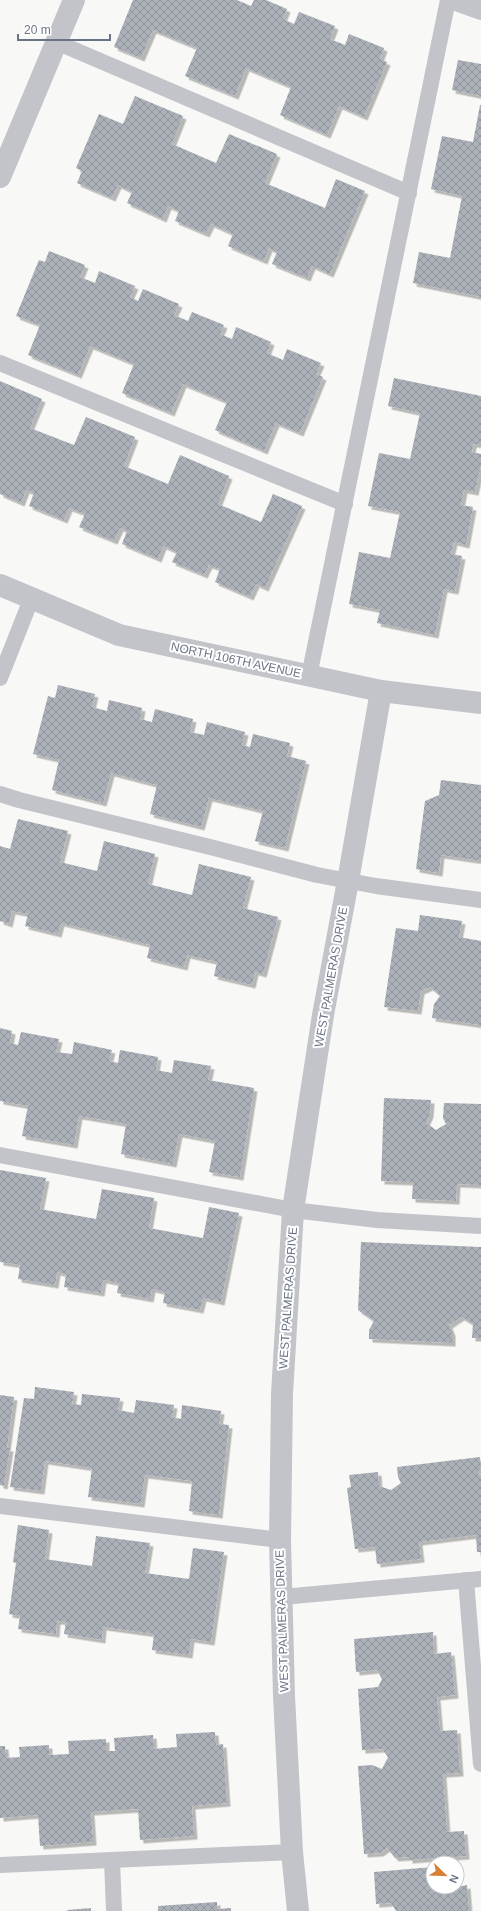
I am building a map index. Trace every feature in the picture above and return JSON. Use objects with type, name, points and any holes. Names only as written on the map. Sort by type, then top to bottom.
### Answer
[{"type":"street","points":[[0,177],[74,0]]},
{"type":"street","points":[[456,0],[481,9]]},
{"type":"street","name":"NORTH 106TH AVENUE","points":[[0,585],[32,597],[119,635],[381,691],[481,703]]},
{"type":"street","name":"WEST PALMERAS DRIVE","points":[[298,1911],[292,1852],[284,1696],[280,1540],[282,1394],[294,1210],[323,1015],[381,691]]},
{"type":"lane","points":[[309,676],[448,0]]},
{"type":"lane","points":[[56,42],[409,193]]},
{"type":"lane","points":[[0,363],[345,504]]},
{"type":"lane","points":[[0,678],[32,597]]},
{"type":"lane","points":[[0,794],[318,875],[376,886],[481,900]]},
{"type":"lane","points":[[0,1155],[294,1210],[377,1220],[481,1226]]},
{"type":"lane","points":[[0,1506],[280,1540]]},
{"type":"lane","points":[[282,1597],[473,1580],[481,1764]]},
{"type":"lane","points":[[0,1865],[292,1852]]},
{"type":"lane","points":[[112,1860],[114,1911]]},
{"type":"building","points":[[133,0],[237,0],[251,6],[254,0],[266,0],[287,9],[283,19],[294,24],[299,12],[335,26],[330,39],[345,45],[349,34],[384,48],[380,59],[387,62],[364,117],[339,106],[327,135],[280,115],[291,87],[246,68],[235,96],[185,76],[197,48],[153,30],[141,58],[114,47]]},
{"type":"building","points":[[458,60],[481,64],[481,96],[452,90]]},
{"type":"building","points":[[135,96],[183,116],[172,144],[216,163],[229,134],[277,154],[265,183],[325,208],[336,179],[365,191],[330,274],[312,266],[307,278],[272,264],[277,252],[269,248],[264,261],[228,246],[233,234],[211,224],[206,234],[175,221],[179,211],[168,206],[163,219],[127,203],[132,192],[118,185],[112,198],[77,183],[82,171],[76,168],[99,114],[123,124]]},
{"type":"building","points":[[480,105],[481,297],[413,283],[419,252],[450,258],[462,196],[431,189],[442,136],[473,142]]},
{"type":"building","points":[[49,251],[85,265],[80,277],[95,283],[99,271],[135,286],[130,297],[138,301],[143,289],[179,304],[174,315],[188,321],[192,312],[224,325],[220,334],[232,339],[236,327],[271,342],[267,353],[283,360],[287,349],[321,363],[316,374],[323,377],[300,433],[276,423],[264,451],[215,430],[227,402],[183,384],[171,413],[122,393],[134,364],[90,346],[78,375],[28,355],[40,325],[16,316],[39,260],[45,262]]},
{"type":"building","points":[[394,378],[481,396],[481,445],[473,444],[472,452],[481,454],[481,465],[475,492],[464,490],[461,505],[473,507],[466,545],[454,542],[451,554],[462,556],[455,591],[444,589],[435,635],[377,623],[380,610],[349,604],[359,552],[390,558],[400,512],[368,506],[379,453],[410,459],[420,413],[388,406]]},
{"type":"building","points":[[0,381],[42,399],[30,428],[74,445],[86,417],[135,437],[124,466],[168,484],[180,455],[229,476],[218,504],[261,522],[273,494],[302,506],[265,588],[256,584],[250,597],[215,582],[220,569],[209,565],[204,575],[172,562],[177,552],[163,546],[158,559],[122,544],[127,531],[120,528],[114,541],[79,527],[85,514],[69,508],[64,520],[29,506],[34,493],[26,490],[21,503],[0,494]]},
{"type":"building","points":[[58,685],[95,694],[92,707],[107,711],[109,700],[142,708],[140,719],[152,722],[155,709],[193,719],[190,732],[204,735],[207,722],[245,732],[242,745],[250,747],[253,734],[290,743],[287,756],[306,761],[285,848],[255,841],[263,811],[209,798],[201,827],[150,814],[157,785],[111,773],[103,803],[52,790],[59,760],[33,754],[48,696],[55,698]]},
{"type":"building","points":[[441,780],[481,785],[481,861],[441,855],[439,873],[416,869],[425,801],[439,795]]},
{"type":"building","points":[[18,819],[68,831],[60,862],[97,871],[104,841],[155,854],[148,884],[192,895],[199,864],[251,877],[243,908],[278,917],[263,974],[255,972],[252,985],[214,976],[217,962],[187,955],[184,967],[147,958],[150,945],[61,923],[58,934],[25,926],[28,914],[12,911],[9,924],[0,921],[0,846],[10,849]]},
{"type":"building","points":[[420,915],[462,921],[459,937],[481,941],[481,1025],[432,1018],[434,1004],[440,996],[430,987],[421,991],[418,1011],[384,1007],[396,928],[418,931]]},
{"type":"building","points":[[0,1028],[12,1031],[10,1043],[18,1045],[21,1032],[59,1039],[56,1052],[72,1054],[74,1042],[112,1050],[109,1061],[118,1063],[120,1050],[158,1057],[156,1070],[172,1073],[174,1060],[211,1066],[208,1080],[254,1088],[240,1177],[209,1172],[215,1141],[179,1134],[173,1164],[121,1154],[126,1124],[79,1116],[74,1145],[22,1136],[28,1106],[0,1101]]},
{"type":"building","points":[[384,1098],[431,1100],[430,1114],[426,1123],[436,1130],[446,1124],[443,1118],[444,1103],[481,1104],[481,1185],[457,1184],[456,1201],[412,1199],[413,1182],[381,1181]]},
{"type":"building","points":[[0,1170],[46,1178],[40,1209],[96,1219],[102,1189],[154,1198],[149,1228],[203,1238],[209,1207],[239,1213],[221,1302],[203,1298],[200,1310],[163,1303],[165,1292],[152,1289],[150,1299],[117,1293],[119,1283],[103,1280],[101,1293],[64,1287],[66,1274],[57,1272],[55,1285],[18,1279],[20,1265],[0,1262]]},
{"type":"building","points":[[361,1242],[481,1247],[481,1338],[472,1338],[473,1324],[461,1317],[449,1325],[452,1333],[452,1343],[369,1339],[369,1330],[374,1321],[358,1310]]},
{"type":"building","points":[[35,1387],[74,1392],[72,1404],[81,1405],[82,1394],[120,1398],[118,1410],[134,1413],[136,1400],[174,1405],[172,1417],[181,1419],[182,1405],[221,1411],[219,1424],[229,1425],[219,1515],[189,1511],[192,1481],[145,1475],[141,1504],[88,1497],[92,1468],[45,1461],[41,1491],[10,1487],[24,1398],[34,1399]]},
{"type":"building","points":[[0,1395],[14,1397],[7,1448],[10,1448],[4,1486],[0,1485]]},
{"type":"building","points":[[480,1457],[481,1468],[478,1474],[481,1475],[481,1552],[477,1552],[476,1535],[419,1542],[421,1559],[377,1564],[375,1547],[355,1549],[347,1488],[351,1487],[349,1475],[378,1472],[379,1486],[391,1490],[401,1483],[398,1477],[397,1467]]},
{"type":"building","points":[[18,1525],[49,1530],[45,1559],[92,1566],[96,1536],[150,1543],[145,1573],[189,1579],[193,1548],[224,1552],[211,1642],[191,1639],[189,1655],[152,1650],[154,1634],[103,1627],[102,1640],[64,1634],[66,1622],[57,1621],[56,1634],[18,1629],[20,1616],[9,1614],[16,1563],[13,1562]]},
{"type":"building","points":[[433,1632],[434,1654],[451,1652],[455,1695],[437,1697],[440,1731],[457,1730],[460,1773],[443,1774],[447,1832],[464,1831],[466,1856],[425,1855],[425,1859],[409,1860],[409,1857],[395,1858],[387,1848],[380,1853],[364,1854],[358,1766],[372,1765],[382,1769],[388,1757],[382,1749],[362,1750],[358,1689],[378,1687],[382,1679],[377,1670],[356,1672],[354,1639]]},
{"type":"building","points":[[215,1732],[216,1745],[223,1744],[227,1803],[192,1806],[194,1836],[140,1840],[138,1809],[91,1812],[93,1842],[40,1846],[38,1815],[0,1818],[0,1746],[5,1746],[6,1758],[20,1757],[19,1747],[49,1745],[49,1755],[69,1754],[68,1741],[106,1739],[106,1751],[115,1751],[114,1738],[153,1735],[154,1749],[177,1747],[176,1734]]},
{"type":"building","points":[[425,1868],[425,1895],[465,1895],[465,1885],[467,1885],[469,1911],[396,1911],[391,1903],[376,1904],[374,1872]]},
{"type":"building","points":[[217,1902],[217,1909],[231,1908],[231,1911],[158,1911],[158,1906]]},
{"type":"building","points":[[91,1908],[91,1911],[67,1911],[67,1910]]}]
